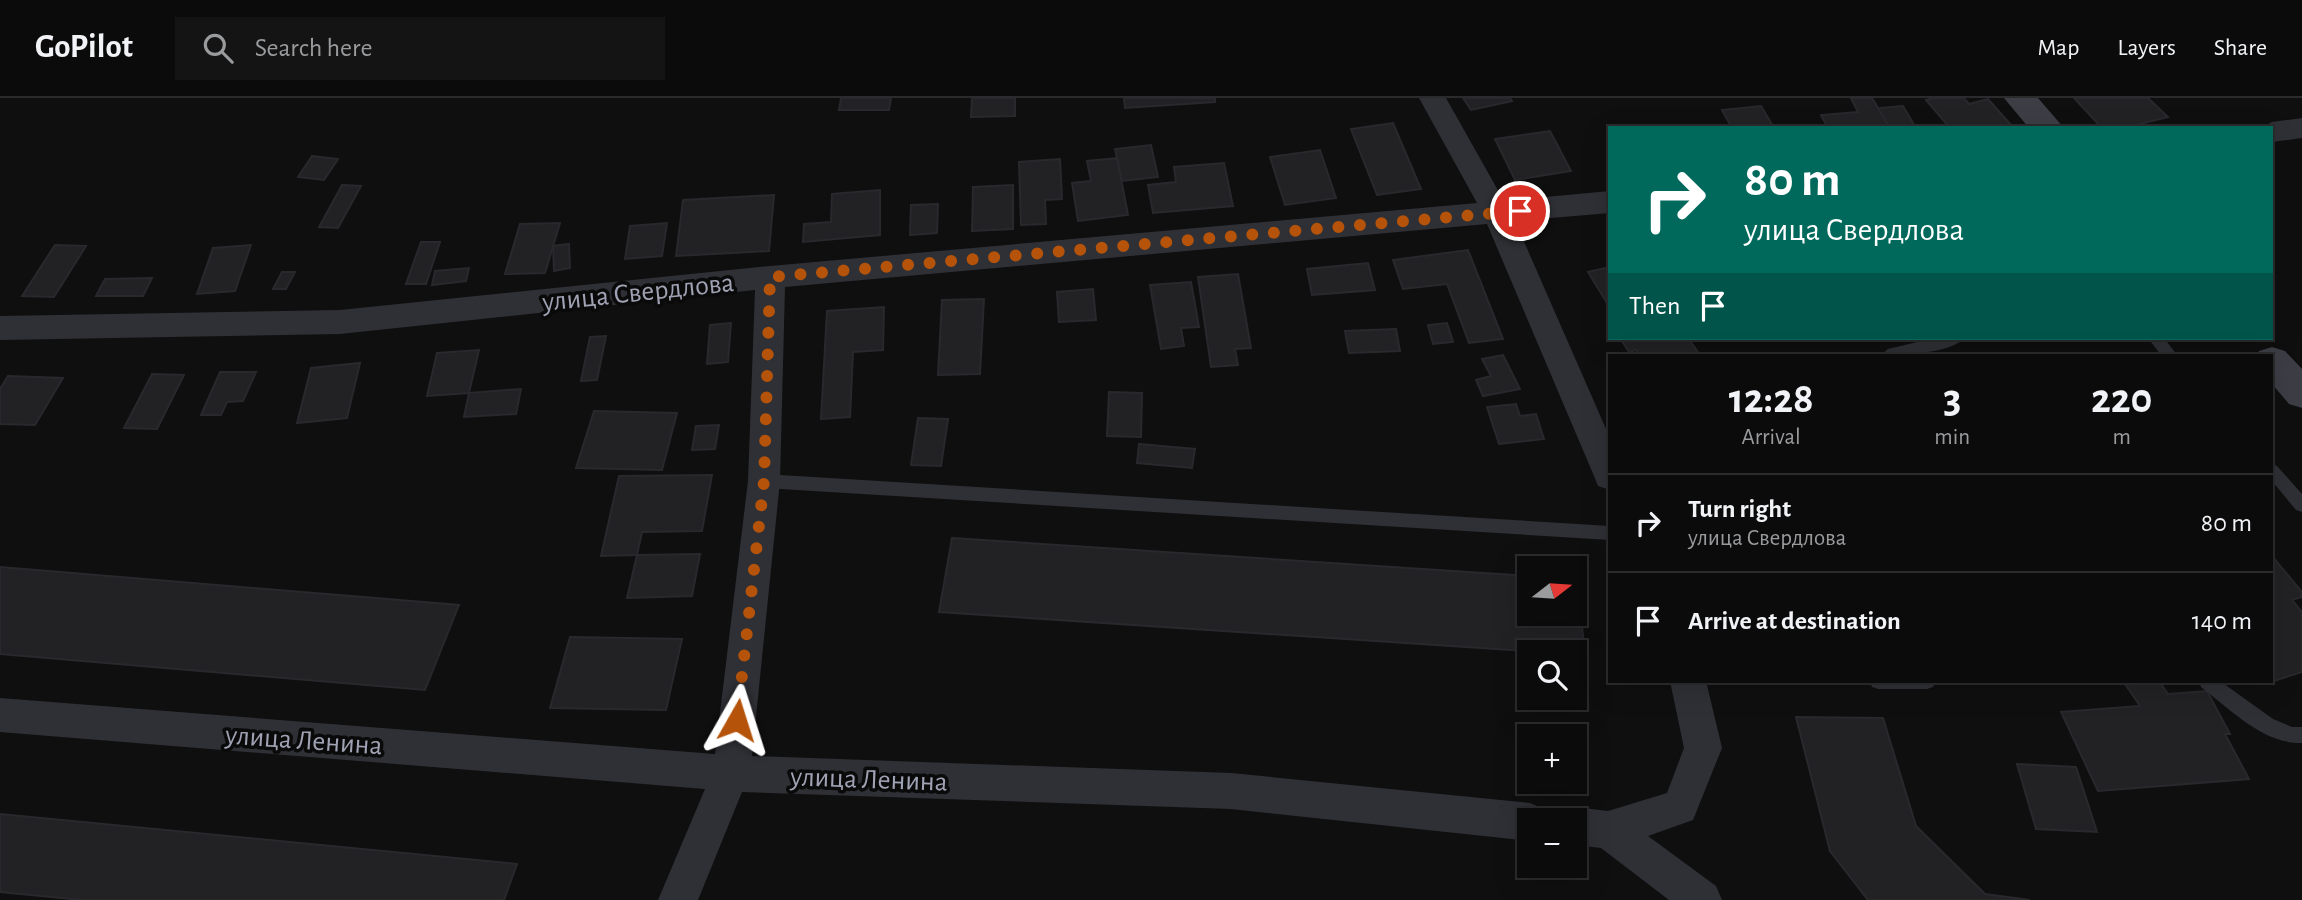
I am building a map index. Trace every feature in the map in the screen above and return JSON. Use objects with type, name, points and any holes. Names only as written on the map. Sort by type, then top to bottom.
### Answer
[{"type":"main road","points":[[2020,98],[2046,126]]},
{"type":"main road","points":[[2251,340],[2265,354]]},
{"type":"main road","points":[[2273,362],[2302,393]]},
{"type":"street","points":[[1432,98],[1497,213],[1608,471]]},
{"type":"street","points":[[2273,132],[2302,128]]},
{"type":"street","name":"улица Свердлова","points":[[0,328],[340,322],[770,277],[1608,202]]},
{"type":"street","points":[[678,900],[731,773],[764,481],[770,277]]},
{"type":"street","points":[[1592,828],[1680,807],[1703,748],[1688,683]]},
{"type":"street","name":"улица Ленина","points":[[0,715],[731,773],[1231,791],[1517,821]]},
{"type":"street","points":[[1592,828],[1702,900]]},
{"type":"lane","points":[[1912,353],[1950,340]]},
{"type":"lane","points":[[2157,340],[2169,354]]},
{"type":"lane","points":[[2273,472],[2302,505]]},
{"type":"lane","points":[[764,481],[1608,533]]},
{"type":"lane","points":[[2210,683],[2272,728],[2295,737],[2302,735]]},
{"type":"building","points":[[841,98],[891,98],[889,110],[839,110]]},
{"type":"building","points":[[972,98],[1015,98],[1015,116],[971,117]]},
{"type":"building","points":[[1124,98],[1215,98],[1215,102],[1125,108]]},
{"type":"building","points":[[1463,98],[1510,98],[1512,101],[1471,110]]},
{"type":"building","points":[[1851,98],[1872,98],[1889,126],[1827,126],[1821,115],[1858,112]]},
{"type":"building","points":[[1964,98],[1969,104],[1988,99],[2011,125],[1948,126],[1926,100]]},
{"type":"building","points":[[2074,98],[2148,98],[2168,117],[2132,126],[2100,126]]},
{"type":"building","points":[[1761,106],[1773,126],[1731,126],[1722,110]]},
{"type":"building","points":[[1903,106],[1915,126],[1889,126],[1878,108]]},
{"type":"building","points":[[1393,123],[1421,189],[1377,195],[1351,129]]},
{"type":"building","points":[[1550,131],[1571,171],[1515,180],[1495,139]]},
{"type":"building","points":[[1151,145],[1158,177],[1122,181],[1115,149]]},
{"type":"building","points":[[1320,150],[1336,198],[1285,205],[1270,157]]},
{"type":"building","points":[[312,156],[338,159],[324,180],[298,177]]},
{"type":"building","points":[[1117,158],[1128,215],[1078,221],[1072,183],[1091,181],[1087,161]]},
{"type":"building","points":[[1060,159],[1062,199],[1045,200],[1046,224],[1021,225],[1019,162]]},
{"type":"building","points":[[1224,163],[1233,206],[1153,213],[1148,185],[1176,182],[1174,167]]},
{"type":"building","points":[[342,185],[361,186],[338,228],[319,227]]},
{"type":"building","points":[[1013,185],[1013,229],[972,231],[973,187]]},
{"type":"building","points":[[880,190],[880,235],[803,242],[804,224],[831,222],[832,194]]},
{"type":"building","points":[[774,195],[769,251],[676,256],[683,200]]},
{"type":"building","points":[[938,204],[937,233],[910,235],[911,205]]},
{"type":"building","points":[[560,223],[545,273],[505,274],[520,224]]},
{"type":"building","points":[[667,223],[662,256],[625,259],[630,226]]},
{"type":"building","points":[[421,242],[440,242],[426,284],[406,284]]},
{"type":"building","points":[[569,244],[570,268],[554,271],[553,246]]},
{"type":"building","points":[[55,245],[86,246],[54,297],[22,296]]},
{"type":"building","points":[[251,245],[235,291],[197,294],[213,248]]},
{"type":"building","points":[[1468,250],[1503,339],[1469,343],[1447,284],[1403,289],[1393,260]]},
{"type":"building","points":[[1368,263],[1375,290],[1312,295],[1307,269]]},
{"type":"building","points":[[1608,267],[1608,305],[1588,272]]},
{"type":"building","points":[[469,268],[466,281],[432,285],[435,271]]},
{"type":"building","points":[[282,272],[295,272],[286,289],[273,289]]},
{"type":"building","points":[[1238,274],[1251,348],[1235,349],[1238,365],[1211,367],[1198,277]]},
{"type":"building","points":[[152,278],[143,296],[96,296],[105,279]]},
{"type":"building","points":[[1191,282],[1199,327],[1181,328],[1184,346],[1161,349],[1150,285]]},
{"type":"building","points":[[1093,289],[1096,320],[1059,322],[1057,292]]},
{"type":"building","points":[[984,299],[980,374],[938,375],[942,300]]},
{"type":"building","points":[[884,307],[883,350],[853,352],[850,417],[821,419],[827,311]]},
{"type":"building","points":[[731,323],[728,362],[707,364],[710,325]]},
{"type":"building","points":[[1447,323],[1453,342],[1433,344],[1428,325]]},
{"type":"building","points":[[1396,329],[1400,351],[1349,353],[1345,331]]},
{"type":"building","points":[[606,336],[597,380],[581,381],[590,337]]},
{"type":"building","points":[[1621,340],[1689,340],[1699,354],[1638,354],[1636,350],[1629,352]]},
{"type":"building","points":[[479,350],[469,393],[427,396],[437,353]]},
{"type":"building","points":[[1503,355],[1520,389],[1483,396],[1476,380],[1491,376],[1482,359]]},
{"type":"building","points":[[360,363],[347,418],[297,423],[311,368]]},
{"type":"building","points":[[220,372],[256,372],[243,401],[227,402],[221,415],[201,415]]},
{"type":"building","points":[[152,374],[184,375],[157,429],[124,428]]},
{"type":"building","points":[[8,376],[63,378],[35,425],[0,424],[0,389]]},
{"type":"building","points":[[521,389],[516,414],[464,417],[469,393]]},
{"type":"building","points":[[1109,392],[1142,393],[1141,437],[1107,436]]},
{"type":"building","points":[[1516,404],[1520,416],[1536,414],[1544,439],[1499,444],[1487,407]]},
{"type":"building","points":[[594,411],[677,413],[662,470],[576,468]]},
{"type":"building","points":[[918,418],[948,419],[941,466],[911,465]]},
{"type":"building","points":[[719,425],[715,449],[692,450],[696,426]]},
{"type":"building","points":[[1139,444],[1195,449],[1192,468],[1137,463]]},
{"type":"building","points":[[712,475],[702,531],[642,532],[637,555],[601,556],[619,476]]},
{"type":"building","points":[[952,538],[1517,575],[1517,626],[1582,626],[1583,640],[1517,640],[1517,650],[939,612]]},
{"type":"building","points":[[700,554],[692,596],[627,598],[637,555]]},
{"type":"building","points":[[2273,557],[2302,592],[2302,597],[2292,600],[2302,612],[2302,672],[2273,681]]},
{"type":"building","points":[[0,567],[459,605],[425,690],[0,654]]},
{"type":"building","points":[[570,637],[682,639],[666,710],[550,708]]},
{"type":"building","points":[[2124,683],[2160,683],[2168,694],[2207,691],[2230,734],[2225,734],[2249,779],[2098,791],[2061,712],[2140,706]]},
{"type":"building","points":[[1796,717],[1883,718],[1916,826],[1985,894],[2030,900],[1868,900],[1830,851]]},
{"type":"building","points":[[2017,764],[2076,767],[2097,832],[2036,829]]},
{"type":"building","points":[[0,814],[517,864],[504,900],[82,900],[0,892]]},
{"type":"route","points":[[737,720],[764,481],[770,277],[1520,211]]}]
